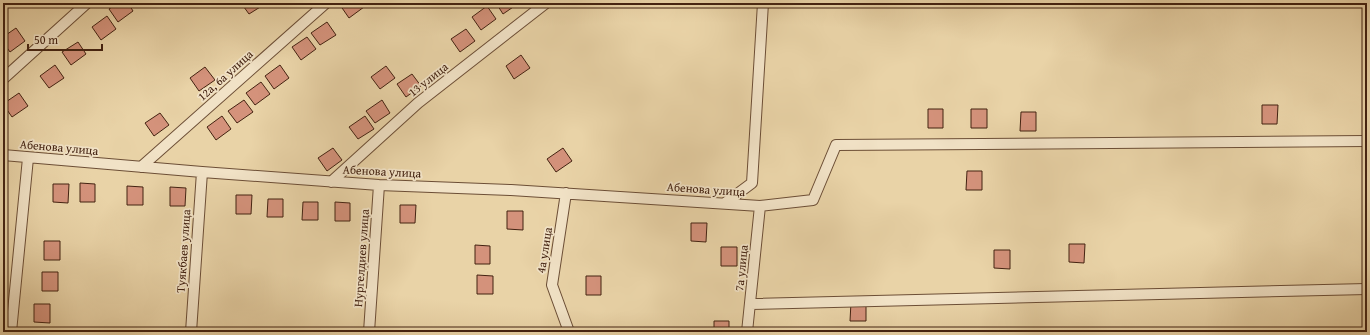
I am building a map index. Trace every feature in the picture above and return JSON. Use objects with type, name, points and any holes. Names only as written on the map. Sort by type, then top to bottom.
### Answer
[{"type":"street","points":[[3,79],[87,3]]},
{"type":"street","name":"12а, 6а улица","points":[[141,167],[326,3]]},
{"type":"street","name":"13 улица","points":[[331,182],[418,103],[546,3]]},
{"type":"street","points":[[725,203],[752,183],[763,3]]},
{"type":"street","name":"Абенова улица","points":[[3,155],[331,182],[566,193],[760,206],[814,200],[836,145],[1367,141]]},
{"type":"street","points":[[11,332],[28,158]]},
{"type":"street","name":"Туякбаев улица","points":[[191,332],[202,172]]},
{"type":"street","name":"Нургелдиев улица","points":[[369,332],[379,185]]},
{"type":"street","name":"4а улица","points":[[566,193],[552,285],[568,332]]},
{"type":"street","name":"7а улица","points":[[747,332],[760,206]]},
{"type":"street","points":[[750,304],[1367,289]]},
{"type":"building","points":[[118,3],[128,3],[133,11],[118,22],[109,9]]},
{"type":"building","points":[[241,3],[264,3],[265,4],[249,14]]},
{"type":"building","points":[[343,3],[361,3],[364,7],[349,18],[340,5]]},
{"type":"building","points":[[496,3],[519,3],[503,14]]},
{"type":"building","points":[[487,6],[496,19],[481,30],[472,17]]},
{"type":"building","points":[[107,16],[116,29],[101,40],[92,27]]},
{"type":"building","points":[[327,22],[336,35],[320,45],[311,33]]},
{"type":"building","points":[[16,28],[25,41],[10,52],[3,42],[3,37]]},
{"type":"building","points":[[466,29],[475,41],[460,52],[451,39]]},
{"type":"building","points":[[307,37],[316,49],[301,60],[292,47]]},
{"type":"building","points":[[78,42],[86,54],[71,65],[62,52]]},
{"type":"building","points":[[521,55],[530,68],[514,79],[506,66]]},
{"type":"building","points":[[55,65],[64,78],[49,88],[40,76]]},
{"type":"building","points":[[280,65],[289,78],[274,89],[265,76]]},
{"type":"building","points":[[386,66],[395,78],[380,89],[371,77]]},
{"type":"building","points":[[205,67],[215,80],[199,91],[190,78]]},
{"type":"building","points":[[412,74],[421,86],[406,97],[397,84]]},
{"type":"building","points":[[261,82],[270,94],[255,105],[246,93]]},
{"type":"building","points":[[19,93],[28,106],[12,117],[3,104]]},
{"type":"building","points":[[244,100],[253,112],[237,123],[228,111]]},
{"type":"building","points":[[382,100],[390,113],[375,123],[366,111]]},
{"type":"building","points":[[1262,105],[1278,105],[1277,124],[1262,124]]},
{"type":"building","points":[[928,109],[943,109],[943,128],[928,128]]},
{"type":"building","points":[[971,109],[987,109],[987,128],[971,128]]},
{"type":"building","points":[[1021,112],[1036,112],[1036,131],[1020,131]]},
{"type":"building","points":[[160,113],[169,125],[154,136],[145,123]]},
{"type":"building","points":[[222,116],[231,129],[216,140],[207,127]]},
{"type":"building","points":[[365,116],[374,129],[358,139],[349,127]]},
{"type":"building","points":[[333,148],[342,160],[327,171],[318,158]]},
{"type":"building","points":[[563,148],[572,161],[556,172],[547,159]]},
{"type":"building","points":[[967,171],[982,171],[982,190],[966,190]]},
{"type":"building","points":[[80,183],[95,184],[95,202],[80,202]]},
{"type":"building","points":[[53,184],[69,184],[68,203],[53,202]]},
{"type":"building","points":[[127,186],[143,187],[143,205],[127,205]]},
{"type":"building","points":[[170,187],[186,188],[185,206],[170,206]]},
{"type":"building","points":[[236,195],[252,195],[251,214],[236,214]]},
{"type":"building","points":[[268,199],[283,199],[283,217],[267,217]]},
{"type":"building","points":[[303,202],[318,202],[318,220],[302,220]]},
{"type":"building","points":[[335,202],[350,203],[350,221],[335,221]]},
{"type":"building","points":[[400,205],[416,205],[415,223],[400,223]]},
{"type":"building","points":[[507,211],[523,211],[523,230],[507,229]]},
{"type":"building","points":[[691,223],[707,223],[706,242],[691,241]]},
{"type":"building","points":[[44,241],[60,241],[60,260],[44,260]]},
{"type":"building","points":[[1069,244],[1085,244],[1084,263],[1069,262]]},
{"type":"building","points":[[475,245],[490,246],[490,264],[475,264]]},
{"type":"building","points":[[721,247],[737,247],[737,266],[721,266]]},
{"type":"building","points":[[994,250],[1010,250],[1010,269],[994,268]]},
{"type":"building","points":[[42,272],[58,272],[58,291],[42,291]]},
{"type":"building","points":[[477,275],[493,276],[493,294],[477,294]]},
{"type":"building","points":[[586,276],[601,276],[601,295],[586,295]]},
{"type":"building","points":[[851,302],[866,302],[866,321],[850,321]]},
{"type":"building","points":[[34,304],[50,304],[50,323],[34,322]]},
{"type":"building","points":[[714,321],[729,321],[729,332],[714,332]]}]
